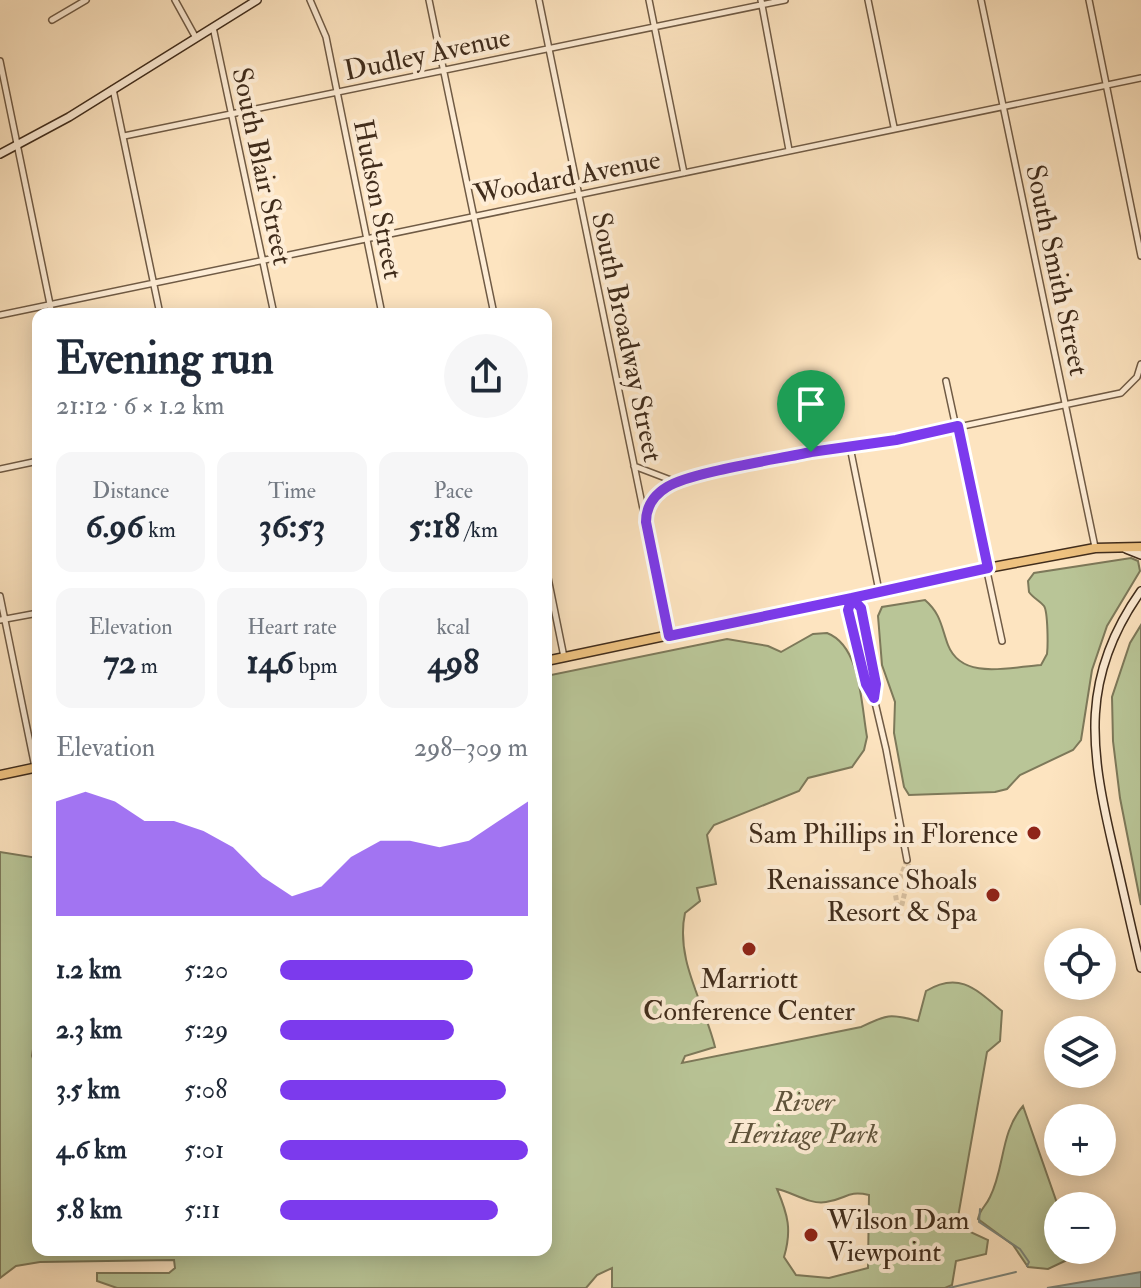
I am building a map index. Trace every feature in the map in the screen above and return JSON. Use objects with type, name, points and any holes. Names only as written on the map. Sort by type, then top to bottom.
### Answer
[{"type":"main road","points":[[0,154],[257,0]]},
{"type":"main road","points":[[552,660],[988,568],[1095,548],[1120,546],[1141,549]]},
{"type":"main road","points":[[1141,591],[1118,629],[1103,667],[1094,737],[1099,791],[1141,968]]},
{"type":"main road","points":[[0,775],[32,769]]},
{"type":"street","points":[[52,20],[86,0]]},
{"type":"street","points":[[175,0],[196,38]]},
{"type":"street","name":"Hudson Street","points":[[310,0],[326,37],[381,308]]},
{"type":"street","points":[[429,0],[493,308]]},
{"type":"street","name":"South Broadway Street","points":[[539,0],[669,636]]},
{"type":"street","points":[[649,0],[684,173]]},
{"type":"street","name":"Dudley Avenue","points":[[124,136],[654,27],[761,2],[785,0]]},
{"type":"street","points":[[868,0],[894,127]]},
{"type":"street","name":"South Smith Street","points":[[981,0],[1095,548]]},
{"type":"street","points":[[1089,0],[1141,256]]},
{"type":"street","points":[[761,2],[789,150]]},
{"type":"street","name":"South Blair Street","points":[[213,27],[273,308]]},
{"type":"street","points":[[0,61],[51,308]]},
{"type":"street","name":"Woodard Avenue","points":[[0,315],[1141,78]]},
{"type":"street","points":[[113,89],[159,308]]},
{"type":"street","points":[[646,522],[646,511],[654,498],[676,482],[1121,393],[1137,377],[1141,364]]},
{"type":"street","points":[[946,381],[1002,641]]},
{"type":"street","points":[[850,447],[879,592]]},
{"type":"street","points":[[0,469],[32,462]]},
{"type":"street","points":[[634,466],[676,482]]},
{"type":"street","points":[[0,596],[2,620],[32,747]]},
{"type":"street","points":[[552,598],[564,658]]},
{"type":"street","points":[[874,698],[876,684],[861,608],[852,598],[848,610],[866,684],[874,698],[907,860]]},
{"type":"street","points":[[2,620],[32,614]]},
{"type":"green space","points":[[1131,558],[1138,561],[1140,571],[1107,626],[1092,670],[1081,740],[1073,750],[1020,775],[1007,789],[909,795],[904,787],[894,733],[895,702],[882,665],[878,616],[882,607],[925,600],[937,615],[948,645],[964,664],[988,669],[1041,665],[1047,654],[1047,622],[1044,606],[1029,592],[1028,581],[1034,573]]},
{"type":"green space","points":[[1141,625],[1141,905],[1120,798],[1113,741],[1112,697],[1130,643]]},
{"type":"green space","name":"River Heritage Park","points":[[827,633],[847,650],[861,693],[867,737],[864,750],[852,767],[808,778],[799,791],[714,825],[707,835],[716,884],[697,888],[700,901],[685,913],[683,930],[687,964],[715,1047],[685,1056],[682,1063],[861,1027],[888,1016],[918,1021],[926,991],[948,983],[967,985],[993,1003],[1002,1011],[1000,1041],[987,1052],[958,1217],[966,1230],[988,1240],[986,1254],[956,1261],[952,1285],[945,1288],[612,1288],[612,1268],[597,1275],[586,1288],[117,1288],[97,1281],[97,1273],[169,1273],[175,1268],[174,1260],[40,1262],[16,1266],[0,1278],[0,852],[32,857],[32,1256],[552,1256],[552,675],[727,639],[768,646],[781,652],[813,634]],"holes":[[[777,1189],[807,1200],[833,1201],[851,1194],[869,1195],[868,1268],[829,1278],[796,1275],[784,1257],[788,1223]]]},
{"type":"green space","points":[[1023,1106],[1044,1166],[1044,1176],[1048,1176],[1053,1192],[1044,1192],[1044,1264],[1059,1264],[1048,1269],[1028,1267],[1013,1245],[978,1219],[995,1186],[1006,1139]]},
{"type":"water","points":[[1141,1272],[1141,1288],[1047,1288]]},
{"type":"waterway","points":[[980,1209],[979,1222],[1020,1249],[1029,1262],[1027,1266]]},
{"type":"waterway","points":[[949,1288],[1016,1272]]},
{"type":"tunnel","points":[[899,915],[895,892],[907,860]]},
{"type":"tunnel","points":[[900,913],[910,870],[907,861]]},
{"type":"place","name":"Sam Phillips in Florence","points":[[1034,833]]},
{"type":"place","name":"Renaissance Shoals Resort & Spa","points":[[993,895]]},
{"type":"place","name":"Marriott Conference Center","points":[[749,949]]},
{"type":"place","name":"Wilson Dam Viewpoint","points":[[811,1235]]},
{"type":"route","points":[[811,452],[676,482],[649,504],[646,522],[669,636],[852,598],[848,610],[866,684],[874,698],[876,684],[861,608],[852,598],[988,568],[958,426],[896,440],[811,452]]}]
